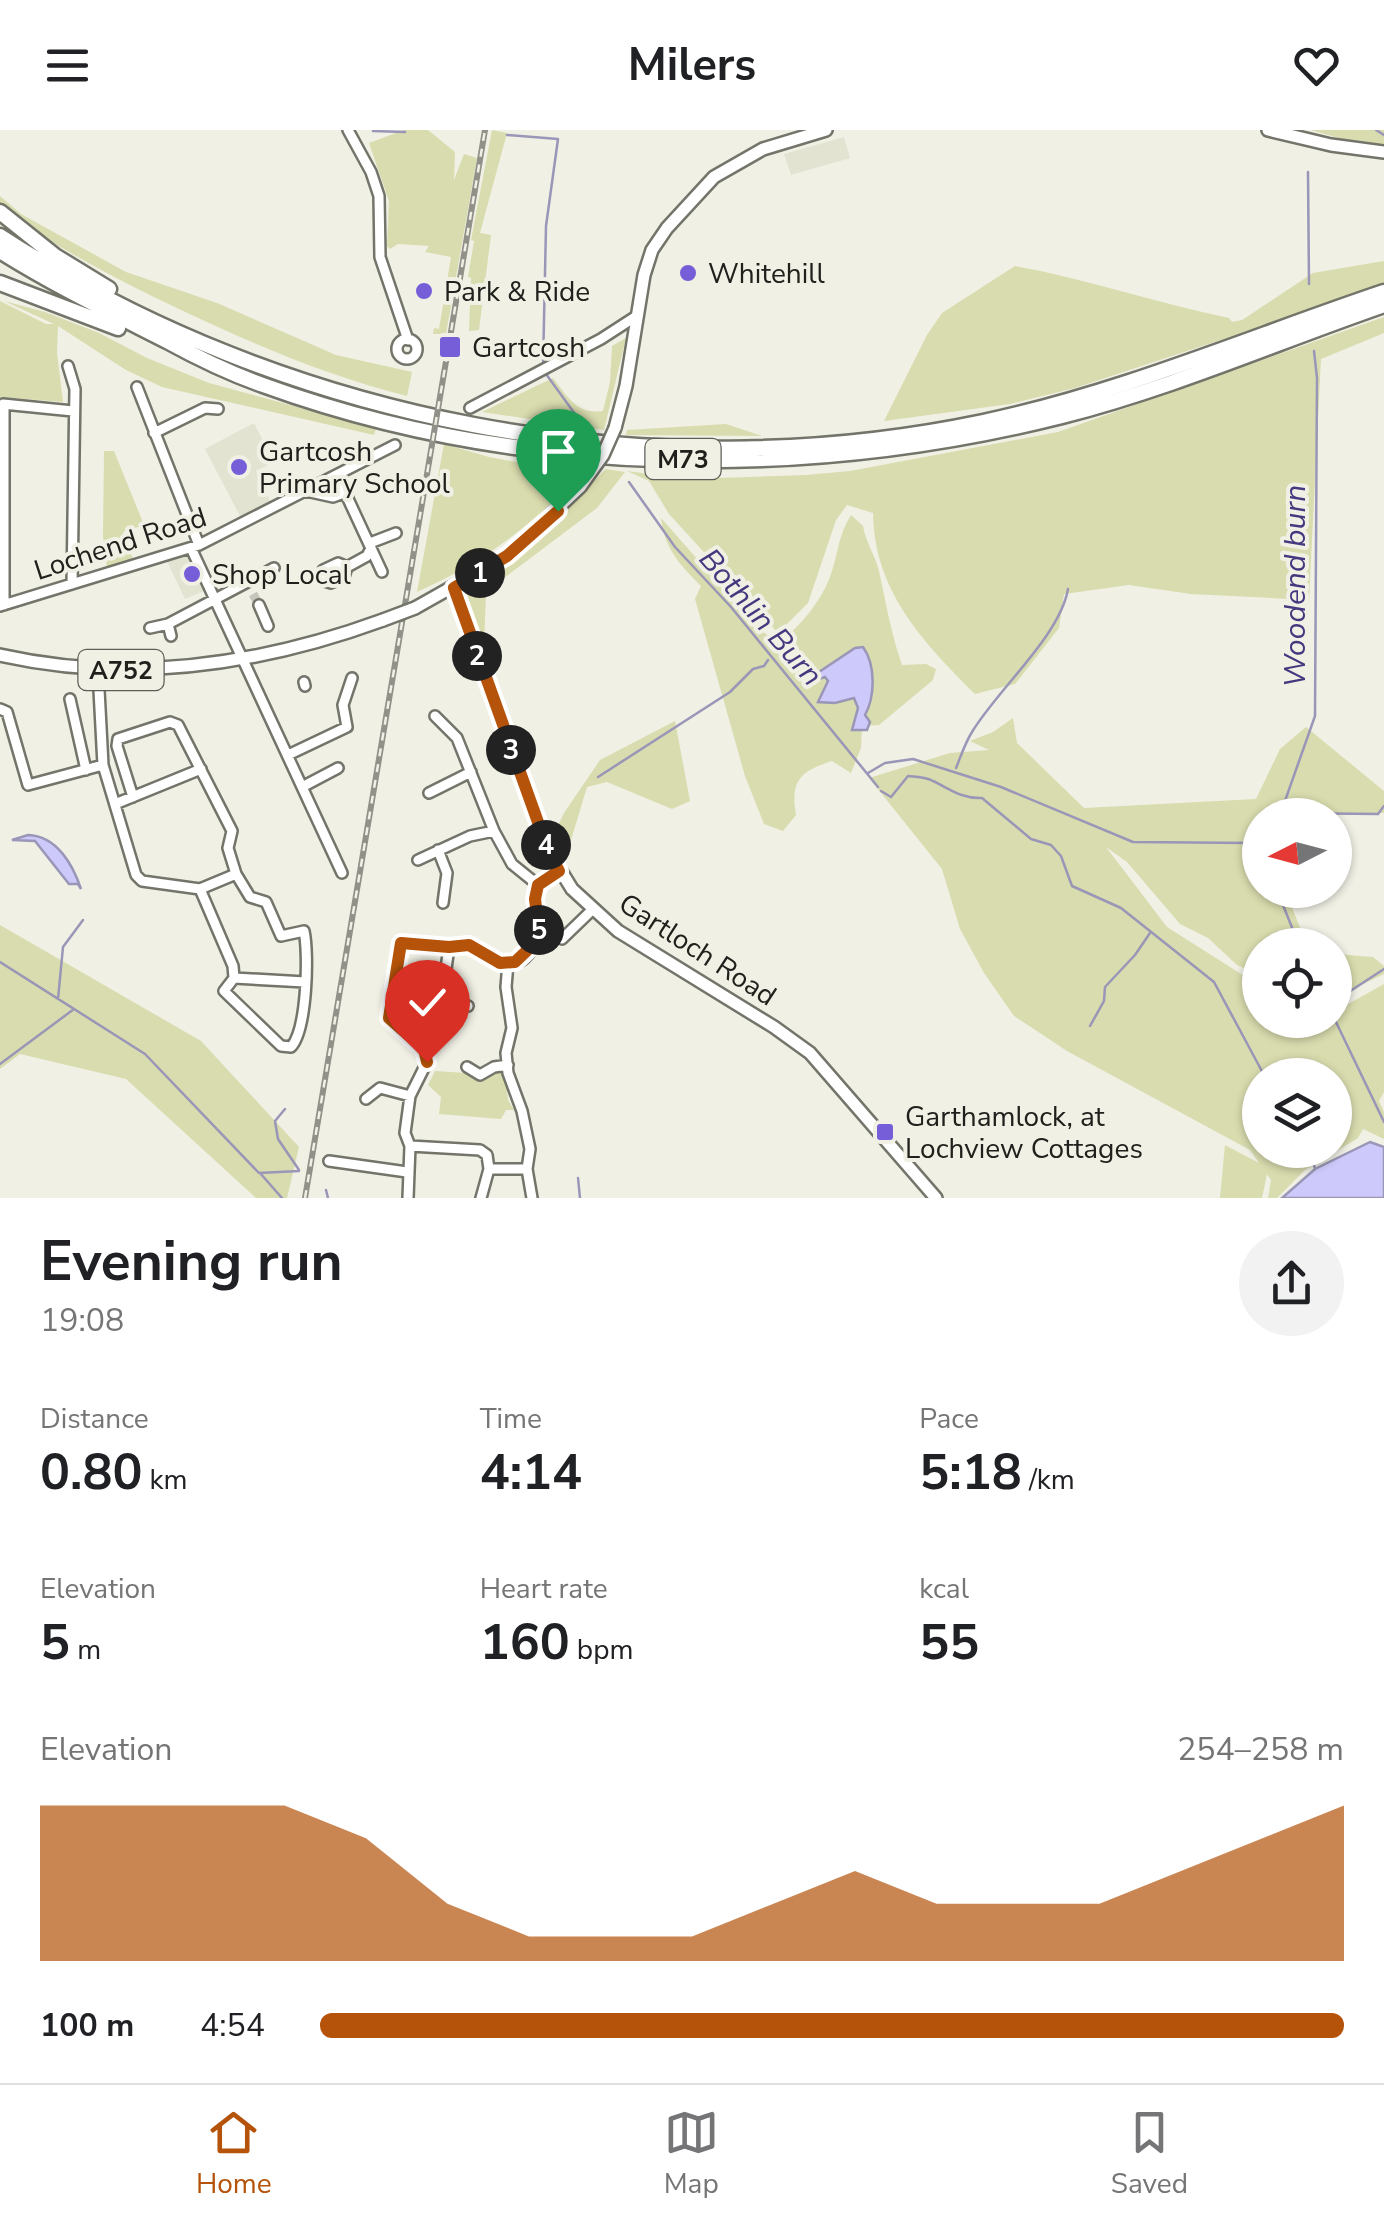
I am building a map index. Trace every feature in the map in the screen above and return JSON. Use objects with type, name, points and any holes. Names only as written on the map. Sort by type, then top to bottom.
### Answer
[{"type":"highway","points":[[0,212],[54,256],[116,293],[302,380]]},
{"type":"highway","name":"M73","points":[[0,236],[140,315],[227,354],[302,380],[426,415],[569,439],[688,448],[825,444],[930,431],[1062,403],[1143,379],[1384,292]]},
{"type":"highway","name":"M73","points":[[0,251],[198,359],[339,410],[422,431],[522,446],[688,459],[826,456],[932,443],[1065,415],[1146,391],[1384,305]]},
{"type":"highway","points":[[0,283],[262,385]]},
{"type":"main road","name":"A752","points":[[0,656],[98,671],[196,665],[314,644],[415,608],[507,556],[580,487],[602,455],[615,428],[626,386],[635,317],[652,250],[666,228],[714,176],[763,149],[826,130]]},
{"type":"main road","points":[[1273,131],[1331,146],[1384,152]]},
{"type":"main road","name":"Gartloch Road","points":[[454,588],[548,850],[559,871],[592,910],[618,932],[774,1027],[810,1054],[936,1198]]},
{"type":"street","points":[[348,130],[366,160],[379,196],[380,257],[408,340]]},
{"type":"street","points":[[470,408],[635,317]]},
{"type":"street","points":[[68,366],[75,388],[72,584]]},
{"type":"street","points":[[137,388],[215,599],[342,874]]},
{"type":"street","points":[[2,605],[2,404],[73,410]]},
{"type":"street","points":[[154,433],[205,408],[218,409]]},
{"type":"street","name":"Lochend Road","points":[[2,605],[195,546],[396,444]]},
{"type":"street","points":[[337,475],[382,572]]},
{"type":"street","name":"Lochend Road","points":[[306,491],[333,497],[341,494],[343,488]]},
{"type":"street","points":[[347,567],[367,556],[370,546],[396,533]]},
{"type":"street","points":[[150,628],[168,624],[274,568]]},
{"type":"street","points":[[248,583],[253,594]]},
{"type":"street","points":[[259,605],[268,626]]},
{"type":"street","points":[[168,624],[170,636]]},
{"type":"street","points":[[98,671],[103,766],[138,878],[200,889],[236,874]]},
{"type":"street","points":[[288,755],[347,727],[342,706],[352,678]]},
{"type":"street","points":[[70,699],[86,770]]},
{"type":"street","points":[[0,709],[7,712],[28,785],[103,766]]},
{"type":"street","points":[[435,716],[457,738],[494,831],[512,864],[538,885]]},
{"type":"street","points":[[133,797],[117,746],[121,737],[174,722],[205,773],[232,831],[228,848],[236,874],[250,897],[266,902],[281,936],[304,931],[305,982],[296,1040],[286,1047],[224,991],[234,978],[232,966],[200,889]]},
{"type":"street","points":[[302,786],[338,768]]},
{"type":"street","points":[[115,804],[200,769]]},
{"type":"street","points":[[429,793],[471,772]]},
{"type":"street","points":[[418,860],[470,836],[494,831]]},
{"type":"street","points":[[438,850],[448,874],[443,903]]},
{"type":"street","points":[[408,1198],[410,1146],[405,1133],[410,1096],[427,1062],[424,1049],[389,1018],[398,947],[405,942],[469,945],[500,963],[522,958],[536,942],[539,931],[535,899],[538,885],[559,871]]},
{"type":"street","points":[[562,939],[592,910]]},
{"type":"street","points":[[449,947],[446,986],[455,1004],[468,1006]]},
{"type":"street","points":[[508,963],[506,987],[512,1028],[506,1053],[530,1149],[527,1169],[532,1198]]},
{"type":"street","points":[[234,978],[305,982]]},
{"type":"street","points":[[467,1068],[480,1075],[508,1065]]},
{"type":"street","points":[[366,1099],[380,1088],[410,1096]]},
{"type":"street","points":[[410,1146],[480,1150],[487,1156],[488,1169],[482,1198]]},
{"type":"street","points":[[329,1161],[407,1172]]},
{"type":"street","points":[[488,1169],[527,1169]]},
{"type":"shaded area","points":[[844,137],[850,158],[791,175],[784,154]]},
{"type":"shaded area","name":"Gartcosh Primary School","points":[[254,423],[274,462],[256,471],[271,503],[241,518],[205,449]]},
{"type":"shaded area","points":[[187,555],[204,591],[185,599],[167,561]]},
{"type":"shaded area","points":[[863,647],[872,672],[865,715],[870,722],[867,730],[852,730],[858,708],[854,698],[818,702],[828,681],[813,676],[855,648]]},
{"type":"shaded area","points":[[28,835],[55,846],[68,862],[81,889],[78,884],[69,884],[35,841],[12,840]]},
{"type":"shaded area","points":[[1370,1142],[1384,1147],[1384,1198],[1282,1198],[1317,1168],[1352,1168],[1352,1151]]},
{"type":"green space","points":[[404,130],[428,130],[455,152],[454,180],[464,154],[477,158],[446,334],[433,334],[434,328],[439,329],[451,257],[425,252],[429,246],[387,246],[389,201],[369,143]]},
{"type":"green space","points":[[492,130],[507,133],[480,233],[491,235],[479,330],[469,331],[468,277],[474,241],[471,240]]},
{"type":"green space","points":[[1311,130],[1384,130],[1384,146],[1376,149]]},
{"type":"green space","points":[[0,196],[21,214],[126,272],[217,303],[336,355],[412,372],[407,396],[291,358],[155,298],[42,236],[0,206]]},
{"type":"green space","points":[[1384,261],[1384,286],[1075,388],[1010,404],[884,421],[942,313],[1015,266],[1229,318],[1232,322],[1242,320],[1313,273]]},
{"type":"green space","points":[[0,301],[46,324],[54,324],[4,301],[99,333],[209,383],[376,428],[374,435],[162,387],[126,370],[58,326],[63,402],[0,397]]},
{"type":"green space","points":[[1384,317],[1384,333],[1321,359],[1309,600],[1191,594],[1129,585],[1064,594],[1059,628],[1015,684],[975,694],[920,634],[892,591],[882,567],[873,513],[847,505],[836,520],[808,603],[778,633],[669,514],[649,481],[627,471],[687,479],[806,475],[850,471],[1058,432]]},
{"type":"green space","points":[[626,338],[604,430],[482,412],[553,378],[580,407],[603,411],[612,346]]},
{"type":"green space","points":[[726,424],[762,436],[626,435],[627,430]]},
{"type":"green space","points":[[444,444],[489,457],[580,474],[505,542],[417,592]]},
{"type":"green space","points":[[104,451],[114,451],[144,525],[123,532],[133,559],[107,568],[103,537]]},
{"type":"green space","points":[[606,469],[625,472],[597,508],[486,595],[484,646],[466,588],[518,557]]},
{"type":"green space","points":[[851,515],[863,526],[877,565],[902,665],[926,664],[936,669],[933,680],[879,725],[862,726],[861,748],[851,773],[832,761],[800,779],[795,794],[796,815],[783,831],[764,824],[745,776],[695,599],[701,586],[674,555],[661,518],[760,630],[778,642],[800,624],[824,590]]},
{"type":"green space","points":[[1013,718],[1017,743],[1084,808],[1242,800],[1242,908],[1292,908],[1300,928],[1242,928],[1242,967],[1208,938],[1180,924],[1127,862],[1106,847],[1167,927],[1242,975],[1242,1038],[1352,1038],[1352,1002],[1384,984],[1384,1092],[1379,1101],[1384,1112],[1384,1139],[1363,1129],[1352,1142],[1352,1058],[1242,1058],[1242,1146],[1067,1051],[1014,1016],[960,929],[942,869],[869,778],[950,753],[989,750],[970,741]]},
{"type":"green space","points":[[675,721],[690,801],[672,809],[607,782],[587,787],[568,850],[556,830],[600,760]]},
{"type":"green space","points":[[1306,727],[1384,791],[1384,813],[1352,814],[1352,798],[1256,798],[1280,749]]},
{"type":"green space","points":[[0,925],[201,1041],[299,1147],[287,1198],[256,1198],[126,1079],[20,1054],[0,1069]]},
{"type":"green space","points":[[1352,955],[1373,957],[1384,966],[1384,974],[1352,989]]},
{"type":"green space","points":[[435,1071],[486,1078],[505,1071],[508,1100],[514,1110],[506,1110],[501,1119],[439,1114],[441,1097],[428,1085]]},
{"type":"green space","points":[[1225,1145],[1242,1154],[1242,1168],[1308,1168],[1277,1198],[1268,1198],[1271,1180],[1267,1174],[1262,1198],[1220,1198]]},
{"type":"waterway","points":[[1376,130],[1384,135]]},
{"type":"waterway","name":"Bothlin Burn","points":[[373,131],[405,132]]},
{"type":"waterway","name":"Bothlin Burn","points":[[507,135],[558,139],[546,226],[543,367]]},
{"type":"waterway","name":"Woodend burn","points":[[1308,172],[1309,284]]},
{"type":"waterway","name":"Woodend burn","points":[[1286,798],[1315,716],[1314,351]]},
{"type":"waterway","name":"Bothlin Burn","points":[[546,374],[583,425]]},
{"type":"waterway","name":"Bothlin Burn","points":[[629,482],[675,547],[731,607],[878,787]]},
{"type":"waterway","points":[[956,768],[983,716],[1053,625],[1068,589]]},
{"type":"waterway","points":[[598,777],[730,692],[768,660]]},
{"type":"waterway","name":"Woodend burn","points":[[868,773],[885,763],[913,759],[1001,787],[1133,842],[1242,843]]},
{"type":"waterway","name":"Bothlin Burn","points":[[881,791],[891,797],[908,776],[927,779],[962,795],[982,798],[1031,839],[1051,845],[1061,856],[1072,886],[1121,908],[1214,982],[1255,1058]]},
{"type":"waterway","points":[[1352,814],[1378,814],[1384,806]]},
{"type":"waterway","points":[[1284,908],[1292,928]]},
{"type":"waterway","points":[[58,999],[63,947],[83,920]]},
{"type":"waterway","points":[[1090,1026],[1104,1001],[1105,987],[1150,933]]},
{"type":"waterway","points":[[0,962],[145,1054],[259,1173],[299,1171]]},
{"type":"waterway","points":[[1352,990],[1384,969]]},
{"type":"waterway","points":[[0,1064],[74,1009]]},
{"type":"waterway","points":[[1344,1038],[1384,1122]]},
{"type":"waterway","points":[[285,1109],[275,1121],[278,1139],[299,1170]]},
{"type":"waterway","points":[[260,1173],[282,1198]]},
{"type":"waterway","points":[[578,1178],[580,1198]]},
{"type":"waterway","points":[[326,1190],[328,1198]]},
{"type":"tunnel","points":[[253,594],[259,605]]},
{"type":"railway","points":[[305,1198],[485,130]]},
{"type":"place","name":"Whitehill","points":[[688,273]]},
{"type":"place","name":"Park & Ride","points":[[424,291]]},
{"type":"place","name":"Gartcosh","points":[[450,347]]},
{"type":"place","name":"Gartcosh Primary School","points":[[239,467]]},
{"type":"place","name":"Shop Local","points":[[192,574]]},
{"type":"place","name":"Garthamlock, at Lochview Cottages","points":[[885,1132]]},
{"type":"route","points":[[427,1062],[424,1049],[389,1018],[398,947],[405,942],[469,945],[500,963],[515,962],[536,942],[538,885],[559,871],[486,683],[454,588],[507,556],[558,511]]}]
